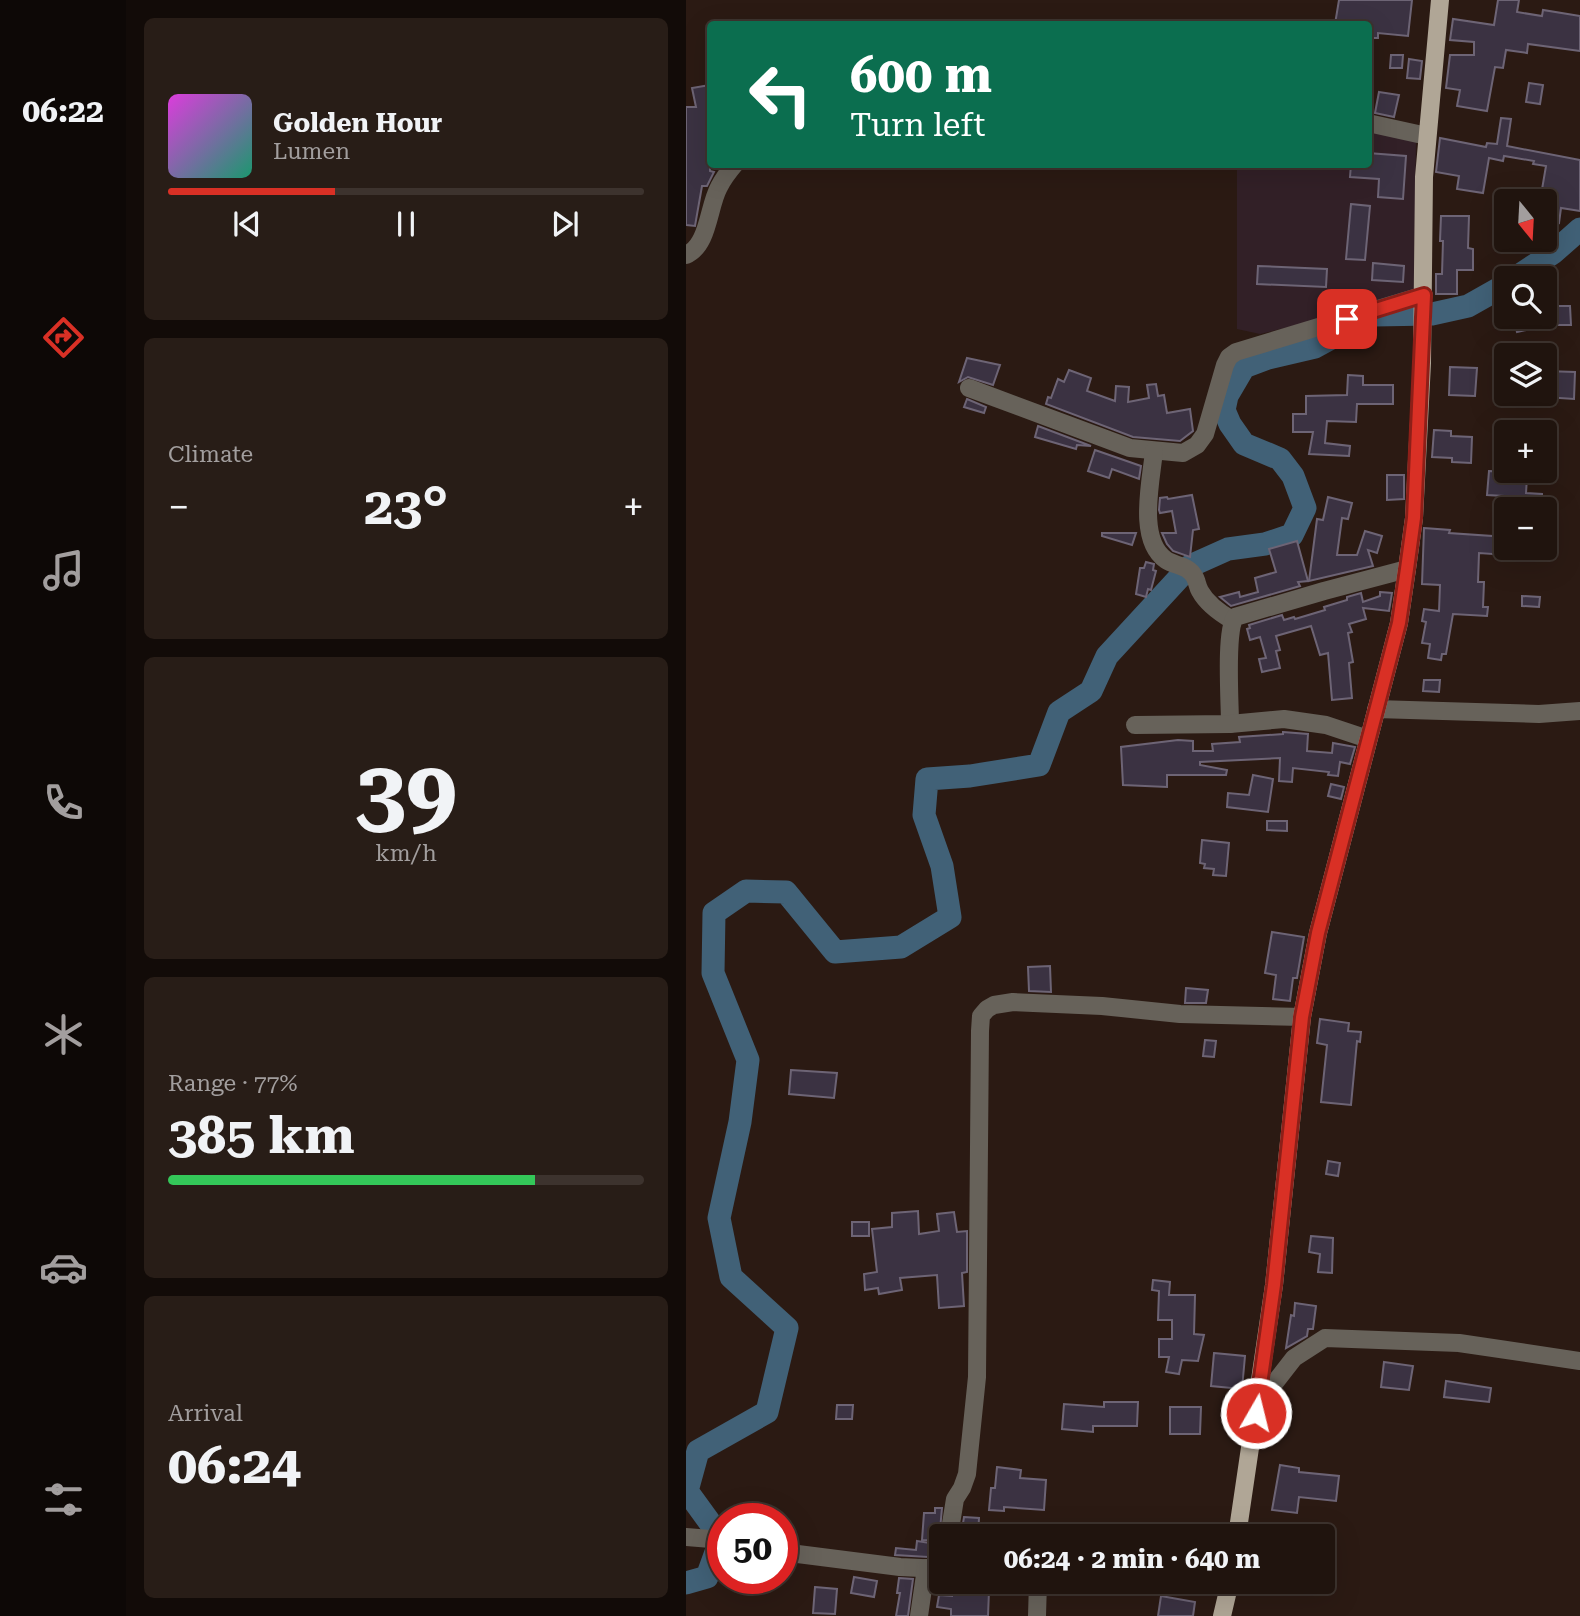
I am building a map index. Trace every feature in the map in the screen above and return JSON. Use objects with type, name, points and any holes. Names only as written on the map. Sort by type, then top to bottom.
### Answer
[{"type":"main road","points":[[1239,1524],[1274,1285],[1302,1017],[1318,933],[1399,623],[1414,518],[1424,309],[1424,177],[1440,0]]},
{"type":"main road","points":[[1222,1616],[1228,1594]]},
{"type":"street","points":[[1372,124],[1427,136]]},
{"type":"street","points":[[686,255],[700,242],[719,186],[732,168]]},
{"type":"street","points":[[969,388],[1130,448],[1183,453],[1202,439],[1225,366],[1229,357],[1236,352],[1424,309]]},
{"type":"street","points":[[1154,451],[1148,509],[1155,550],[1166,560],[1189,571],[1208,602],[1232,620]]},
{"type":"street","points":[[1232,620],[1238,616],[1407,569]]},
{"type":"street","points":[[1230,724],[1232,620]]},
{"type":"street","points":[[1376,709],[1539,714],[1580,711]]},
{"type":"street","points":[[1135,725],[1230,724],[1284,719],[1326,725],[1368,739]]},
{"type":"street","points":[[951,1524],[955,1499],[967,1474],[976,1377],[981,1016],[994,1005],[1013,1002],[1102,1006],[1180,1014],[1302,1017]]},
{"type":"street","points":[[1260,1388],[1273,1385],[1294,1358],[1325,1338],[1460,1343],[1580,1362]]},
{"type":"street","points":[[686,1537],[707,1539]]},
{"type":"street","points":[[798,1554],[929,1568]]},
{"type":"street","points":[[919,1616],[929,1585]]},
{"type":"street","points":[[1037,1616],[1038,1594]]},
{"type":"shaded area","points":[[1372,129],[1416,139],[1414,292],[1394,302],[1260,334],[1237,329],[1237,168],[1372,168]]},
{"type":"building","points":[[1339,0],[1412,0],[1408,36],[1378,33],[1378,38],[1372,38],[1372,21],[1336,21]]},
{"type":"building","points":[[1498,0],[1519,0],[1517,12],[1542,16],[1543,10],[1580,16],[1580,51],[1528,44],[1527,53],[1506,50],[1503,68],[1495,67],[1487,111],[1457,106],[1460,90],[1446,88],[1450,55],[1474,55],[1474,42],[1450,40],[1453,19],[1494,25]]},
{"type":"building","points":[[1391,55],[1403,55],[1402,68],[1390,68]]},
{"type":"building","points":[[1409,59],[1422,61],[1420,79],[1407,78]]},
{"type":"building","points":[[1529,83],[1543,85],[1540,104],[1526,102]]},
{"type":"building","points":[[707,86],[707,168],[714,172],[707,186],[702,186],[695,226],[686,225],[686,107],[696,107],[692,88]]},
{"type":"building","points":[[1379,92],[1399,95],[1394,117],[1375,113]]},
{"type":"building","points":[[1501,118],[1511,119],[1507,146],[1580,160],[1580,211],[1561,208],[1558,223],[1558,189],[1542,189],[1546,166],[1533,164],[1534,161],[1504,156],[1503,161],[1489,158],[1483,193],[1457,189],[1459,176],[1436,172],[1440,138],[1486,147],[1487,143],[1497,144]]},
{"type":"building","points":[[1372,153],[1406,156],[1403,199],[1378,197],[1379,179],[1350,177],[1351,168],[1372,168]]},
{"type":"building","points":[[1351,204],[1370,206],[1365,260],[1346,259]]},
{"type":"building","points":[[1441,216],[1469,216],[1468,248],[1473,249],[1473,270],[1457,270],[1457,294],[1436,294],[1436,274],[1442,274]]},
{"type":"building","points":[[1373,263],[1404,266],[1403,282],[1372,280]]},
{"type":"building","points":[[1258,266],[1327,269],[1326,287],[1257,284]]},
{"type":"building","points":[[1557,306],[1570,306],[1571,325],[1557,325]]},
{"type":"building","points":[[967,358],[1000,365],[993,385],[968,377],[959,382]]},
{"type":"building","points":[[1450,367],[1477,368],[1475,396],[1449,395]]},
{"type":"building","points":[[1069,370],[1091,378],[1087,391],[1115,401],[1116,386],[1129,387],[1128,402],[1149,398],[1147,385],[1156,384],[1158,396],[1164,395],[1167,413],[1190,409],[1193,431],[1180,441],[1133,437],[1046,404],[1058,379],[1064,382]]},
{"type":"building","points":[[1557,371],[1575,372],[1574,399],[1557,398]]},
{"type":"building","points":[[1348,375],[1363,376],[1363,385],[1393,385],[1393,404],[1357,404],[1356,422],[1327,421],[1325,443],[1350,446],[1349,456],[1309,454],[1313,432],[1293,432],[1293,414],[1306,414],[1306,396],[1347,395]]},
{"type":"building","points":[[967,399],[986,407],[984,413],[964,407]]},
{"type":"building","points":[[1038,426],[1091,446],[1077,445],[1076,449],[1035,437]]},
{"type":"building","points":[[1434,430],[1451,431],[1451,436],[1472,437],[1471,463],[1432,457]]},
{"type":"building","points":[[1095,450],[1141,466],[1139,479],[1112,469],[1109,478],[1088,471]]},
{"type":"building","points":[[1489,471],[1494,471],[1494,483],[1527,483],[1526,493],[1542,494],[1542,497],[1504,497],[1487,495]]},
{"type":"building","points":[[1387,475],[1404,475],[1404,499],[1387,500]]},
{"type":"building","points":[[1192,495],[1199,529],[1193,530],[1190,557],[1173,551],[1167,544],[1162,533],[1176,533],[1172,511],[1160,513],[1159,510],[1160,498]]},
{"type":"building","points":[[1328,497],[1352,503],[1348,519],[1342,518],[1337,555],[1357,555],[1365,531],[1382,536],[1377,553],[1368,550],[1373,566],[1309,581],[1317,519],[1323,520]]},
{"type":"building","points":[[1424,528],[1494,536],[1494,554],[1479,553],[1478,582],[1484,582],[1483,607],[1488,607],[1487,616],[1453,614],[1446,654],[1442,654],[1441,660],[1428,658],[1430,644],[1422,643],[1426,622],[1422,621],[1424,609],[1439,611],[1440,585],[1422,584]]},
{"type":"building","points":[[1102,533],[1136,533],[1132,545],[1102,536]]},
{"type":"building","points":[[1297,541],[1308,581],[1298,582],[1300,586],[1231,606],[1220,597],[1239,592],[1240,597],[1258,592],[1255,578],[1276,572],[1269,549]]},
{"type":"building","points":[[1146,562],[1154,564],[1153,570],[1156,571],[1151,590],[1148,589],[1146,597],[1136,594],[1140,568],[1144,568]]},
{"type":"building","points":[[1380,592],[1392,593],[1389,611],[1363,608],[1366,619],[1349,624],[1352,632],[1348,633],[1353,662],[1349,663],[1352,698],[1332,700],[1328,653],[1320,655],[1311,626],[1276,636],[1280,650],[1276,651],[1280,668],[1262,672],[1259,659],[1266,658],[1260,637],[1250,640],[1247,629],[1250,628],[1249,625],[1282,615],[1284,620],[1295,619],[1325,610],[1324,607],[1361,593],[1363,602],[1380,596]]},
{"type":"building","points":[[1522,596],[1540,597],[1539,607],[1522,606]]},
{"type":"building","points":[[1424,680],[1440,680],[1439,692],[1423,691]]},
{"type":"building","points":[[1283,732],[1308,734],[1307,751],[1332,753],[1333,743],[1355,747],[1350,764],[1340,762],[1338,776],[1328,775],[1329,772],[1293,768],[1292,782],[1279,781],[1280,758],[1200,762],[1200,765],[1227,770],[1226,775],[1167,775],[1167,787],[1123,785],[1121,747],[1178,740],[1193,741],[1193,751],[1213,751],[1212,744],[1240,742],[1239,737]]},
{"type":"building","points":[[1253,775],[1273,779],[1268,812],[1227,807],[1228,793],[1249,795]]},
{"type":"building","points":[[1331,784],[1344,787],[1341,799],[1328,796]]},
{"type":"building","points":[[1267,821],[1287,821],[1287,831],[1267,830]]},
{"type":"building","points":[[1202,840],[1229,843],[1226,876],[1213,875],[1214,869],[1204,868],[1205,864],[1200,863]]},
{"type":"building","points":[[1272,932],[1304,937],[1290,1001],[1273,999],[1276,975],[1265,973]]},
{"type":"building","points":[[1050,966],[1051,992],[1029,991],[1028,967]]},
{"type":"building","points":[[1186,988],[1208,990],[1206,1003],[1185,1003]]},
{"type":"building","points":[[1320,1019],[1349,1023],[1348,1031],[1361,1032],[1360,1042],[1357,1041],[1351,1105],[1321,1102],[1327,1045],[1317,1043]]},
{"type":"building","points":[[1205,1040],[1216,1041],[1214,1057],[1203,1056]]},
{"type":"building","points":[[791,1070],[837,1073],[834,1098],[789,1094]]},
{"type":"building","points":[[1328,1161],[1340,1163],[1338,1176],[1326,1174]]},
{"type":"building","points":[[918,1211],[919,1234],[939,1231],[937,1214],[954,1212],[957,1232],[967,1231],[967,1272],[962,1273],[964,1306],[939,1308],[937,1275],[900,1278],[902,1290],[879,1294],[878,1288],[865,1290],[864,1274],[877,1272],[872,1229],[892,1227],[892,1213]]},
{"type":"building","points":[[852,1222],[869,1222],[869,1236],[852,1236]]},
{"type":"building","points":[[1311,1236],[1333,1238],[1332,1273],[1318,1272],[1320,1254],[1309,1252]]},
{"type":"building","points":[[1153,1280],[1170,1282],[1169,1295],[1195,1295],[1194,1334],[1204,1335],[1198,1361],[1182,1360],[1179,1374],[1166,1372],[1169,1357],[1159,1357],[1159,1339],[1172,1339],[1172,1320],[1158,1320],[1159,1291],[1152,1290]]},
{"type":"building","points":[[1295,1303],[1316,1306],[1313,1329],[1308,1329],[1307,1336],[1286,1348],[1291,1315],[1294,1316]]},
{"type":"building","points":[[1214,1353],[1245,1356],[1242,1389],[1211,1386]]},
{"type":"building","points":[[1384,1362],[1413,1366],[1409,1390],[1381,1387]]},
{"type":"building","points":[[1446,1381],[1491,1388],[1489,1402],[1444,1397]]},
{"type":"building","points":[[1104,1402],[1138,1402],[1137,1426],[1093,1426],[1093,1432],[1062,1429],[1064,1404],[1104,1407]]},
{"type":"building","points":[[837,1405],[853,1405],[852,1419],[836,1419]]},
{"type":"building","points":[[1170,1407],[1201,1407],[1200,1434],[1170,1434]]},
{"type":"building","points":[[1280,1465],[1299,1468],[1299,1472],[1339,1476],[1336,1501],[1299,1497],[1297,1513],[1272,1510]]},
{"type":"building","points":[[997,1467],[1021,1470],[1020,1478],[1046,1480],[1044,1510],[1004,1507],[1004,1511],[989,1510]]},
{"type":"building","points":[[935,1508],[942,1508],[941,1524],[929,1524],[929,1540],[922,1540],[924,1513],[935,1513]]},
{"type":"building","points":[[964,1517],[979,1518],[979,1524],[963,1524]]},
{"type":"building","points":[[917,1541],[929,1543],[928,1557],[895,1555],[896,1548],[916,1550]]},
{"type":"building","points":[[854,1577],[877,1581],[874,1597],[851,1593]]},
{"type":"building","points":[[899,1578],[913,1579],[908,1616],[896,1616],[900,1593],[897,1593]]},
{"type":"building","points":[[815,1587],[837,1589],[835,1614],[813,1613]]},
{"type":"building","points":[[989,1594],[988,1616],[951,1616],[951,1609],[937,1607],[939,1595]]},
{"type":"building","points":[[1161,1596],[1195,1602],[1193,1616],[1158,1616]]},
{"type":"waterway","points":[[1533,266],[1580,229]]},
{"type":"waterway","points":[[707,1519],[687,1491],[698,1451],[767,1412],[787,1328],[731,1277],[719,1218],[740,1122],[748,1060],[713,973],[714,913],[746,891],[786,892],[835,952],[901,947],[950,917],[942,866],[924,815],[927,779],[970,776],[1039,765],[1059,712],[1091,691],[1107,656],[1190,566],[1228,549],[1265,544],[1292,535],[1305,508],[1293,476],[1280,459],[1244,444],[1224,410],[1227,396],[1244,367],[1268,358],[1315,347],[1374,315],[1432,314],[1468,306],[1494,291]]},
{"type":"waterway","points":[[686,1583],[707,1577]]},
{"type":"route","points":[[1256,1413],[1274,1285],[1302,1017],[1318,933],[1399,623],[1414,518],[1424,295],[1347,319]]}]
